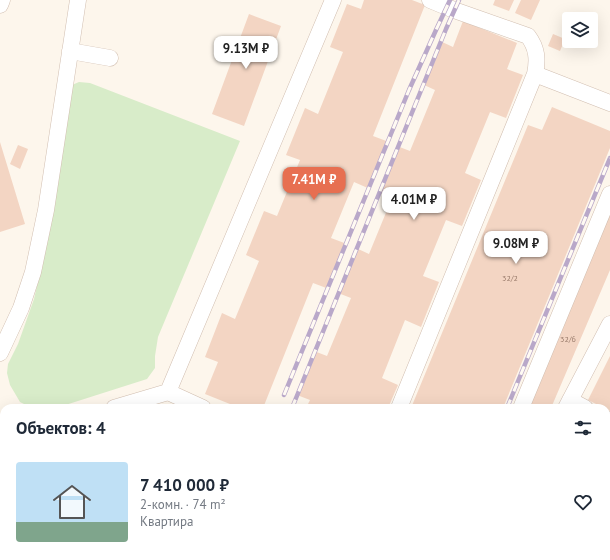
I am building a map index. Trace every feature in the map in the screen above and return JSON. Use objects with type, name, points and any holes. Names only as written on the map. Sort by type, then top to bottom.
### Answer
[{"type":"lane","points":[[0,5],[2,0]]},
{"type":"lane","points":[[0,353],[21,308],[33,272],[46,210],[78,0]]},
{"type":"lane","points":[[401,404],[535,74],[537,57],[534,44],[528,36],[430,0]]},
{"type":"lane","points":[[168,392],[331,1]]},
{"type":"lane","points":[[70,51],[110,58]]},
{"type":"lane","points":[[535,74],[610,103]]},
{"type":"lane","points":[[523,404],[610,194]]},
{"type":"lane","points":[[568,404],[610,324]]},
{"type":"lane","points":[[128,404],[168,392],[194,404]]},
{"type":"green space","points":[[79,82],[90,83],[240,141],[158,337],[155,368],[147,379],[69,404],[24,404],[20,402],[10,385],[7,373],[8,364],[18,344],[34,299],[48,238],[72,85]]},
{"type":"building","points":[[364,0],[412,0],[425,5],[373,136],[389,142],[370,189],[354,182],[331,238],[347,244],[329,289],[313,283],[265,404],[230,404],[205,394],[218,362],[205,357],[222,313],[235,319],[259,261],[246,255],[264,211],[277,216],[300,160],[286,155],[305,108],[318,114],[343,52],[330,47],[347,4],[361,9]]},
{"type":"building","points":[[495,0],[514,0],[509,11],[493,5]]},
{"type":"building","points":[[521,0],[540,0],[531,20],[515,13]]},
{"type":"building","points":[[249,14],[281,26],[244,126],[212,114]]},
{"type":"building","points":[[463,21],[517,43],[507,69],[523,75],[506,118],[490,112],[465,173],[481,180],[462,226],[446,220],[423,276],[439,282],[421,327],[405,320],[382,378],[398,385],[390,404],[308,404],[310,400],[297,395],[314,351],[327,356],[351,298],[338,293],[356,248],[369,254],[392,198],[378,192],[397,146],[410,151],[435,90],[422,84],[440,41],[453,47]]},
{"type":"building","points":[[553,34],[562,38],[562,46],[560,51],[548,46]]},
{"type":"building","points":[[552,107],[610,131],[610,148],[505,404],[413,404],[528,125],[542,130]]},
{"type":"building","points":[[0,142],[25,224],[0,232]]},
{"type":"building","points":[[18,145],[28,149],[20,169],[10,164]]},
{"type":"building","points":[[610,209],[610,270],[553,404],[527,404]]},
{"type":"building","points":[[610,356],[610,404],[596,404],[588,400]]},
{"type":"railway","points":[[284,395],[409,90],[450,0]]},
{"type":"railway","points":[[294,404],[459,0]]},
{"type":"railway","points":[[509,404],[610,158]]}]
